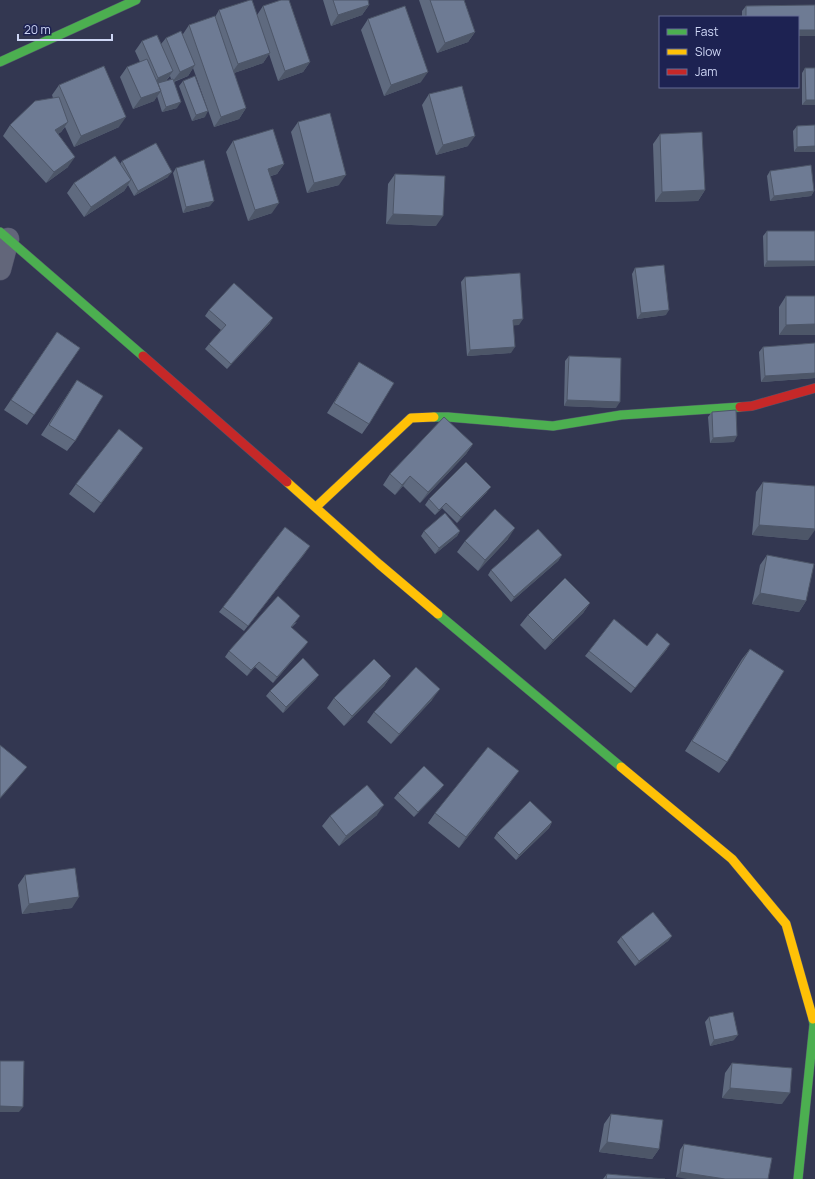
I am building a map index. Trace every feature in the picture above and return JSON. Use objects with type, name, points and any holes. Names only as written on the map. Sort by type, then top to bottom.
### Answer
[{"type":"main road","points":[[0,62],[136,0]]},
{"type":"main road","points":[[4,235],[316,507],[378,564],[732,859],[786,924],[814,1020],[798,1179]]},
{"type":"main road","points":[[316,507],[411,418],[448,417],[553,426],[621,415],[752,406],[815,388]]},
{"type":"street","points":[[0,269],[4,235]]},
{"type":"building","points":[[252,0],[270,53],[238,64],[219,10]]},
{"type":"building","points":[[281,0],[289,0],[310,62],[285,71],[263,6]]},
{"type":"building","points":[[333,0],[368,0],[369,5],[338,15]]},
{"type":"building","points":[[430,0],[464,0],[475,32],[445,43]]},
{"type":"building","points":[[815,5],[815,30],[799,30],[799,16],[746,16],[746,6]]},
{"type":"building","points":[[405,6],[428,72],[391,85],[368,19]]},
{"type":"building","points":[[215,16],[246,108],[221,117],[189,25]]},
{"type":"building","points":[[181,31],[195,65],[180,72],[166,38]]},
{"type":"building","points":[[157,35],[173,71],[158,78],[142,41]]},
{"type":"building","points":[[147,59],[161,91],[141,98],[127,67]]},
{"type":"building","points":[[104,66],[126,117],[81,136],[59,85]]},
{"type":"building","points":[[805,68],[815,68],[815,100],[806,100]]},
{"type":"building","points":[[195,76],[208,111],[196,115],[183,81]]},
{"type":"building","points":[[173,79],[181,102],[166,107],[158,83]]},
{"type":"building","points":[[462,86],[475,136],[443,145],[429,94]]},
{"type":"building","points":[[59,97],[68,122],[55,130],[75,157],[54,172],[10,125],[35,101]]},
{"type":"building","points":[[330,113],[346,175],[314,183],[298,122]]},
{"type":"building","points":[[815,125],[815,146],[797,147],[797,126]]},
{"type":"building","points":[[273,129],[284,164],[268,169],[279,203],[255,210],[233,141]]},
{"type":"building","points":[[702,132],[705,190],[662,192],[660,134]]},
{"type":"building","points":[[156,143],[172,172],[138,191],[122,161]]},
{"type":"building","points":[[115,156],[131,180],[91,207],[74,183]]},
{"type":"building","points":[[204,160],[214,201],[186,207],[176,168]]},
{"type":"building","points":[[811,165],[814,191],[774,196],[770,171]]},
{"type":"building","points":[[395,174],[445,176],[443,216],[393,214]]},
{"type":"building","points":[[767,231],[815,231],[815,261],[767,261]]},
{"type":"building","points":[[664,265],[669,310],[641,313],[635,268]]},
{"type":"building","points":[[520,273],[523,319],[513,320],[515,347],[470,350],[465,277]]},
{"type":"building","points":[[234,283],[273,318],[231,364],[209,344],[226,325],[209,310]]},
{"type":"building","points":[[786,296],[815,296],[815,324],[786,325]]},
{"type":"building","points":[[57,332],[80,348],[34,415],[11,400]]},
{"type":"building","points":[[815,343],[815,373],[765,376],[763,347]]},
{"type":"building","points":[[569,356],[621,358],[620,402],[567,400]]},
{"type":"building","points":[[359,362],[394,383],[369,424],[334,403]]},
{"type":"building","points":[[77,380],[103,396],[75,441],[49,425]]},
{"type":"building","points":[[736,410],[737,436],[713,438],[712,412]]},
{"type":"building","points":[[444,417],[473,444],[428,492],[410,476],[402,485],[390,474]]},
{"type":"building","points":[[119,429],[143,448],[101,503],[76,484]]},
{"type":"building","points":[[466,462],[491,487],[461,517],[446,503],[439,510],[429,499]]},
{"type":"building","points":[[763,482],[815,486],[815,529],[759,525]]},
{"type":"building","points":[[495,509],[515,528],[485,560],[465,541]]},
{"type":"building","points":[[445,513],[460,531],[439,548],[424,531]]},
{"type":"building","points":[[285,527],[310,546],[248,626],[223,607]]},
{"type":"building","points":[[538,529],[562,555],[514,597],[491,570]]},
{"type":"building","points":[[767,555],[814,564],[806,601],[760,593]]},
{"type":"building","points":[[565,578],[590,603],[553,640],[528,615]]},
{"type":"building","points":[[278,596],[300,616],[291,627],[308,642],[277,677],[259,662],[251,670],[229,651]]},
{"type":"building","points":[[614,619],[647,646],[657,633],[670,644],[635,688],[589,651]]},
{"type":"building","points":[[750,649],[784,671],[727,762],[692,741]]},
{"type":"building","points":[[303,658],[319,675],[286,707],[270,691]]},
{"type":"building","points":[[374,659],[391,676],[352,716],[334,698]]},
{"type":"building","points":[[416,667],[440,689],[399,734],[374,712]]},
{"type":"building","points":[[0,745],[27,767],[0,798]]},
{"type":"building","points":[[488,747],[519,771],[466,837],[435,813]]},
{"type":"building","points":[[424,766],[444,785],[418,812],[398,793]]},
{"type":"building","points":[[367,785],[384,805],[346,836],[330,816]]},
{"type":"building","points":[[530,801],[552,822],[519,855],[497,833]]},
{"type":"building","points":[[75,868],[79,897],[29,904],[25,875]]},
{"type":"building","points":[[653,912],[672,936],[639,961],[621,937]]},
{"type":"building","points":[[733,1012],[738,1035],[714,1040],[709,1017]]},
{"type":"building","points":[[0,1061],[24,1061],[23,1107],[0,1106]]},
{"type":"building","points":[[732,1063],[792,1068],[790,1093],[730,1088]]},
{"type":"building","points":[[611,1114],[663,1120],[659,1149],[607,1142]]},
{"type":"building","points":[[684,1144],[772,1158],[768,1179],[725,1179],[680,1172]]},
{"type":"building","points":[[607,1174],[665,1179],[606,1179]]},
{"type":"traffic: fast","points":[[0,62],[136,0]]},
{"type":"traffic: fast","points":[[0,232],[143,356]]},
{"type":"traffic: fast","points":[[434,417],[553,426],[621,415],[740,407]]},
{"type":"traffic: fast","points":[[438,614],[621,767]]},
{"type":"traffic: fast","points":[[798,1179],[814,1024],[813,1019]]},
{"type":"traffic: slow","points":[[316,507],[411,418],[434,417]]},
{"type":"traffic: slow","points":[[287,482],[438,614]]},
{"type":"traffic: slow","points":[[621,767],[732,859],[786,924],[813,1019]]},
{"type":"traffic: jam","points":[[143,356],[287,482]]},
{"type":"traffic: jam","points":[[740,407],[752,406],[815,388]]}]
